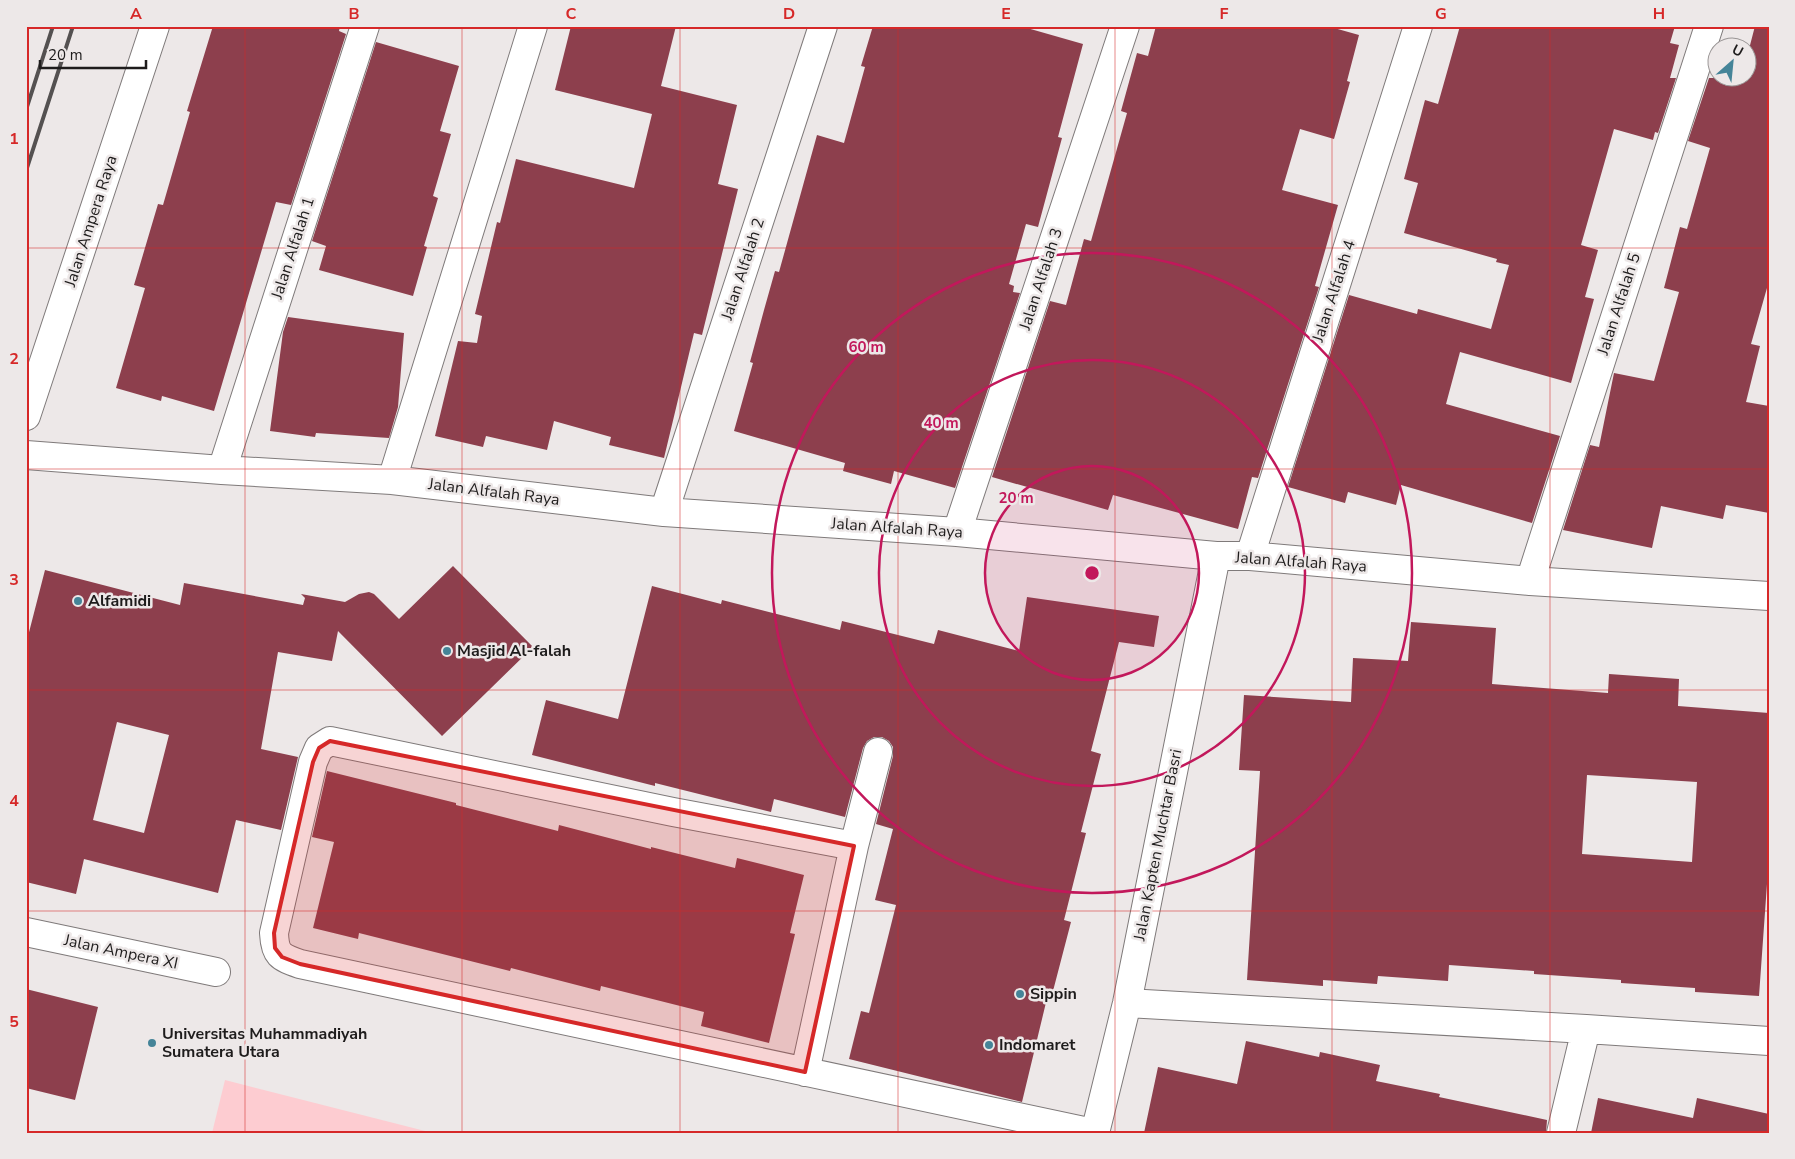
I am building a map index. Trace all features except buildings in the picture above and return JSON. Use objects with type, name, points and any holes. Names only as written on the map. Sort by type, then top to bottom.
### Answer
[{"type":"street","name":"Jalan Ampera Raya","points":[[26,416],[155,26]]},
{"type":"street","name":"Jalan Alfalah 1","points":[[222,470],[364,26]]},
{"type":"street","points":[[392,480],[533,26]]},
{"type":"street","name":"Jalan Alfalah 2","points":[[664,512],[823,26]]},
{"type":"street","name":"Jalan Alfalah 3","points":[[957,532],[1125,26]]},
{"type":"street","name":"Jalan Alfalah 4","points":[[1250,556],[1418,26]]},
{"type":"street","name":"Jalan Alfalah 5","points":[[1530,582],[1709,26]]},
{"type":"street","name":"Jalan Alfalah Raya","points":[[26,455],[222,470],[392,480],[664,512],[957,532],[1216,556],[1250,556],[1530,582],[1769,596]]},
{"type":"street","name":"Jalan Kapten Muchtar Basri","points":[[1094,1133],[1127,1003],[1216,556]]},
{"type":"street","points":[[854,846],[673,812],[330,741],[319,748],[313,762],[274,933],[275,948],[282,958],[300,964],[1094,1133]]},
{"type":"street","points":[[805,1072],[854,846],[878,752]]},
{"type":"street","name":"Jalan Ampera XI","points":[[26,932],[216,972]]},
{"type":"street","points":[[1127,1003],[1586,1029],[1769,1042]]},
{"type":"street","points":[[1561,1133],[1586,1029]]},
{"type":"highlighted area","points":[[330,741],[854,846],[805,1072],[300,964],[282,957],[275,948],[274,933],[313,762],[319,748]]},
{"type":"shaded area","points":[[225,1080],[433,1133],[212,1133]]},
{"type":"railway","points":[[26,110],[53,26]]},
{"type":"railway","points":[[26,171],[73,26]]},
{"type":"place","name":"Alfamidi","points":[[78,601]]},
{"type":"place","name":"Masjid Al-falah","points":[[447,651]]},
{"type":"place","name":"Sippin","points":[[1020,994]]},
{"type":"place","name":"Universitas Muhammadiyah Sumatera Utara","points":[[152,1043]]},
{"type":"place","name":"Indomaret","points":[[989,1045]]}]
